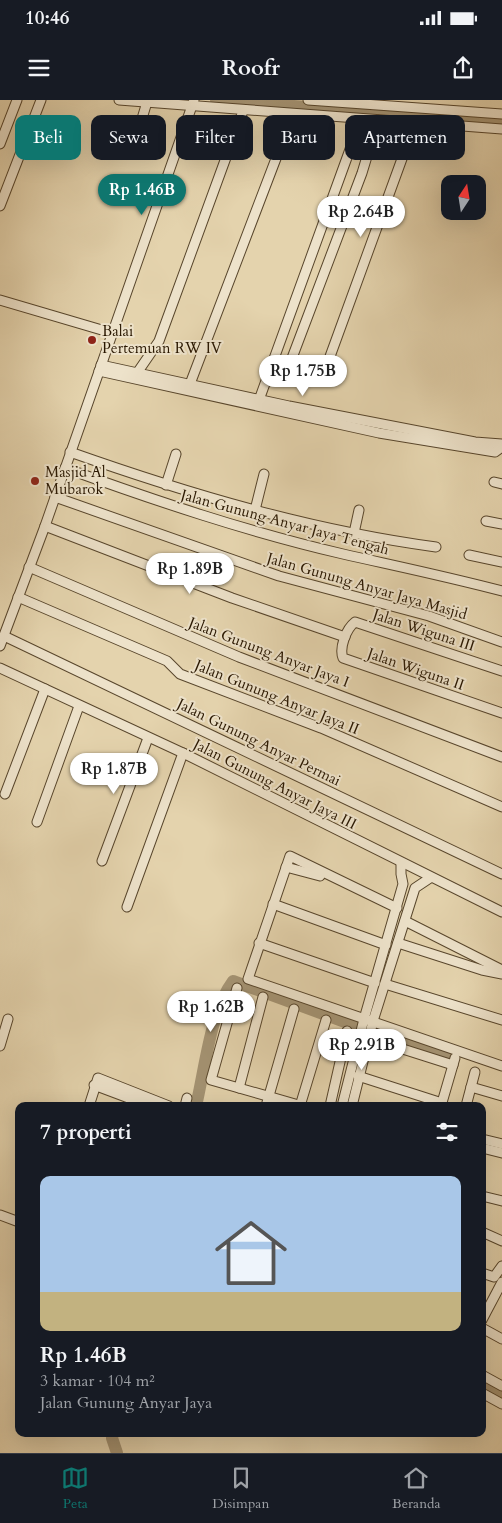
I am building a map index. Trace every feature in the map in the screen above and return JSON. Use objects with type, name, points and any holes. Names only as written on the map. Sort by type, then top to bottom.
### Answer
[{"type":"street","points":[[0,144],[17,100]]},
{"type":"street","points":[[0,206],[41,100]]},
{"type":"street","points":[[119,100],[193,103],[244,111],[345,118]]},
{"type":"street","points":[[308,100],[502,114]]},
{"type":"street","points":[[144,115],[148,102]]},
{"type":"street","points":[[0,646],[65,468],[193,103]]},
{"type":"street","points":[[137,373],[159,341],[244,111]]},
{"type":"street","points":[[190,384],[293,114]]},
{"type":"street","points":[[465,126],[502,129]]},
{"type":"street","points":[[259,400],[346,160]]},
{"type":"street","points":[[292,358],[366,160]]},
{"type":"street","points":[[328,362],[402,160]]},
{"type":"street","points":[[0,300],[112,333]]},
{"type":"street","points":[[100,368],[137,373],[259,400],[502,446]]},
{"type":"street","points":[[100,368],[378,433],[495,452],[502,446]]},
{"type":"street","points":[[70,452],[166,484],[254,510],[354,533],[436,547]]},
{"type":"street","points":[[166,484],[176,454]]},
{"type":"street","name":"Jalan Gunung Anyar Jaya Tengah","points":[[65,468],[180,509],[342,554],[423,570],[502,591]]},
{"type":"street","points":[[254,510],[264,474]]},
{"type":"street","name":"Jalan Gunung Anyar Jaya Masjid","points":[[54,497],[279,576],[429,616],[502,642]]},
{"type":"street","points":[[354,533],[360,510]]},
{"type":"street","points":[[486,521],[502,524]]},
{"type":"street","points":[[44,526],[232,598],[345,636]]},
{"type":"street","points":[[469,555],[502,562]]},
{"type":"street","name":"Jalan Gunung Anyar Jaya I","points":[[29,567],[239,657],[502,757]]},
{"type":"street","name":"Jalan Gunung Anyar Jaya II","points":[[18,597],[167,661],[180,674],[321,728],[502,807]]},
{"type":"street","name":"Jalan Wiguna III","points":[[345,636],[355,622],[502,671]]},
{"type":"street","name":"Jalan Gunung Anyar Permai","points":[[4,636],[502,874]]},
{"type":"street","name":"Jalan Wiguna II","points":[[345,636],[341,653],[343,658],[502,713]]},
{"type":"street","name":"Jalan Gunung Anyar Jaya III","points":[[0,668],[183,753],[430,878],[502,912]]},
{"type":"street","points":[[5,794],[45,689]]},
{"type":"street","points":[[37,822],[79,706]]},
{"type":"street","points":[[102,861],[148,738]]},
{"type":"street","points":[[127,907],[183,753]]},
{"type":"street","points":[[397,908],[290,856],[248,978],[363,1020],[371,1029],[454,1062],[442,1102]]},
{"type":"street","points":[[343,1102],[363,1020],[403,884],[400,874],[401,863]]},
{"type":"street","points":[[353,1102],[371,1029],[415,888],[430,878]]},
{"type":"street","points":[[403,884],[415,888]]},
{"type":"street","points":[[273,904],[386,945]]},
{"type":"street","points":[[405,921],[502,970]]},
{"type":"street","points":[[259,943],[374,983]]},
{"type":"street","points":[[398,943],[482,970],[502,974]]},
{"type":"street","points":[[385,984],[502,1020]]},
{"type":"street","points":[[237,988],[211,1080],[239,1088],[268,1102],[294,1009]]},
{"type":"street","points":[[239,1088],[263,997]]},
{"type":"street","points":[[0,1046],[8,1019]]},
{"type":"street","points":[[302,1102],[326,1020]]},
{"type":"street","points":[[360,1033],[371,1029],[502,1066]]},
{"type":"street","points":[[331,1102],[347,1031]]},
{"type":"street","points":[[467,1102],[475,1072]]},
{"type":"street","points":[[358,1076],[432,1102]]},
{"type":"street","points":[[90,1102],[95,1082],[101,1078],[158,1102]]},
{"type":"street","points":[[95,1082],[141,1102]]},
{"type":"street","points":[[471,1087],[502,1096]]},
{"type":"street","points":[[486,1140],[502,1144]]},
{"type":"street","points":[[486,1149],[502,1153]]},
{"type":"street","points":[[486,1197],[502,1201]]},
{"type":"street","points":[[0,1215],[15,1221]]},
{"type":"street","points":[[486,1234],[502,1241]]},
{"type":"street","points":[[487,1275],[497,1275],[502,1266]]},
{"type":"street","points":[[486,1313],[499,1297],[502,1282]]},
{"type":"street","points":[[486,1330],[502,1339]]},
{"type":"street","points":[[486,1377],[502,1386]]},
{"type":"street","points":[[486,1395],[502,1404]]},
{"type":"waterway","points":[[216,100],[502,122]]},
{"type":"waterway","points":[[197,1102],[214,1024],[225,994],[233,981],[356,1026],[448,1056]]},
{"type":"waterway","points":[[486,1386],[502,1395]]},
{"type":"waterway","points":[[112,1437],[117,1453]]},
{"type":"place","name":"Balai Pertemuan RW IV","points":[[92,340]]},
{"type":"place","name":"Masjid Al Mubarok","points":[[35,481]]}]
